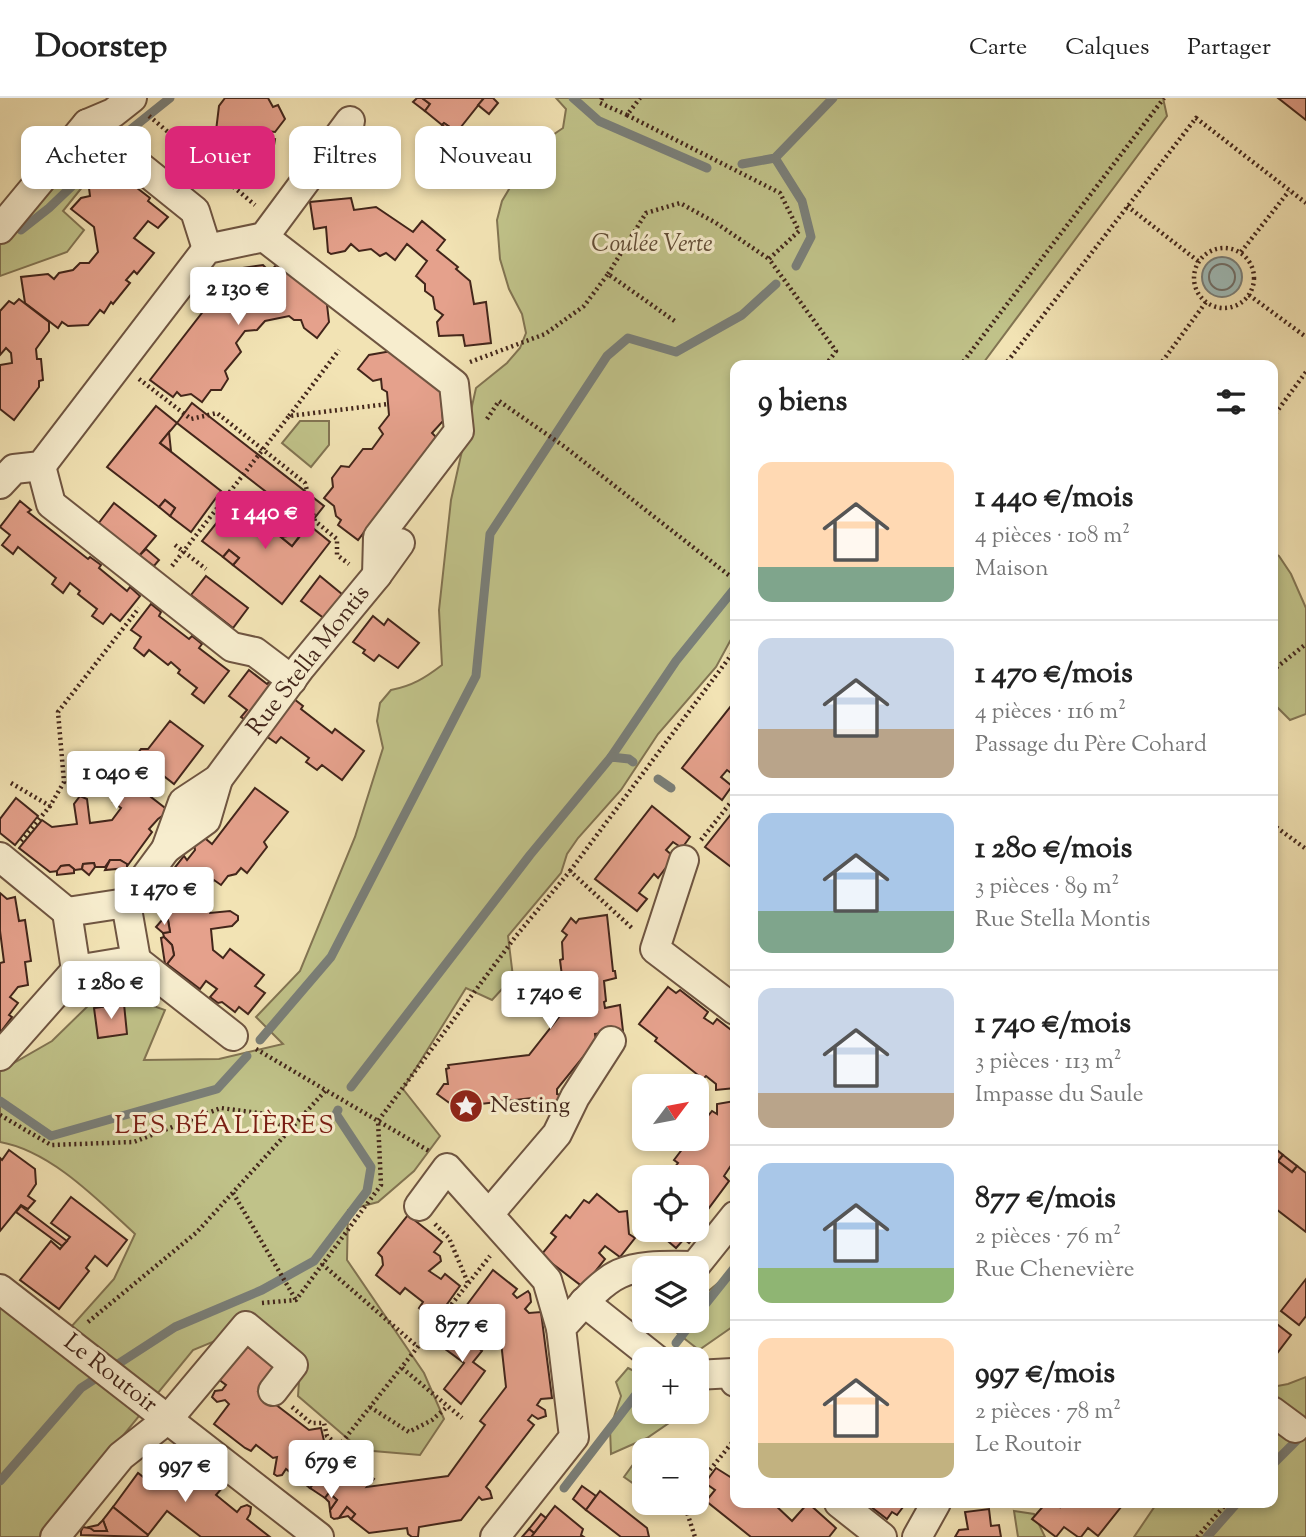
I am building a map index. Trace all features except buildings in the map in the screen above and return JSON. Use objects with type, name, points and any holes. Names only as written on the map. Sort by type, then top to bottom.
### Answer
[{"type":"street","points":[[0,229],[87,124],[113,113],[132,98]]},
{"type":"street","points":[[0,484],[13,469],[41,466],[207,249],[269,228],[350,121]]},
{"type":"street","points":[[87,124],[195,211],[207,249]]},
{"type":"street","points":[[269,228],[454,384],[459,431],[378,537],[374,579]]},
{"type":"street","points":[[41,466],[51,504],[232,647],[255,652],[292,680]]},
{"type":"street","name":"Rue Stella Montis","points":[[126,903],[166,849],[206,820],[218,779],[400,542]]},
{"type":"street","points":[[693,849],[655,949],[730,1006]]},
{"type":"street","points":[[0,857],[67,912],[76,970]]},
{"type":"street","points":[[67,912],[126,903],[136,960],[233,1036]]},
{"type":"street","points":[[0,1056],[76,970],[136,960]]},
{"type":"street","points":[[489,1214],[557,1134],[575,1097],[611,1041]]},
{"type":"street","points":[[419,1206],[447,1168],[547,1280],[561,1328],[574,1437],[495,1537]]},
{"type":"street","points":[[561,1328],[605,1281],[618,1272],[652,1265],[695,1266],[730,1222]]},
{"type":"street","name":"Le Routoir","points":[[0,1289],[320,1537]]},
{"type":"street","points":[[584,1302],[641,1347]]},
{"type":"street","points":[[55,1537],[121,1456],[168,1419],[246,1326],[293,1365],[273,1391]]},
{"type":"street","points":[[709,1374],[730,1373]]},
{"type":"street","points":[[1278,1415],[1296,1428]]},
{"type":"street","points":[[845,1508],[882,1537]]},
{"type":"street","points":[[918,1537],[933,1508]]},
{"type":"path","points":[[602,98],[600,103],[780,193],[799,231],[769,258]]},
{"type":"path","points":[[627,115],[640,98]]},
{"type":"path","points":[[965,360],[1164,98]]},
{"type":"path","points":[[1009,360],[1196,118],[1306,203]]},
{"type":"path","points":[[154,121],[269,228]]},
{"type":"path","points":[[1241,252],[1289,191]]},
{"type":"path","points":[[469,363],[545,334],[584,306],[608,274],[646,213],[680,203],[716,222],[769,258],[836,351],[829,360]]},
{"type":"path","points":[[1127,206],[1198,261]]},
{"type":"path","points":[[1232,248],[1241,252],[1252,267],[1253,286],[1249,295],[1234,306],[1224,308],[1206,302],[1195,288],[1193,279],[1198,261],[1213,249],[1232,248]]},
{"type":"path","points":[[608,274],[676,322]]},
{"type":"path","points":[[1249,295],[1306,337]]},
{"type":"path","points":[[1163,360],[1206,302]]},
{"type":"path","points":[[184,551],[339,350]]},
{"type":"path","points":[[119,364],[191,419],[217,413],[305,483],[315,521],[337,539],[337,555],[374,579]]},
{"type":"path","points":[[1278,410],[1306,372]]},
{"type":"path","points":[[499,401],[565,447],[730,578]]},
{"type":"path","points":[[289,416],[300,418],[388,404]]},
{"type":"path","points":[[175,545],[206,569]]},
{"type":"path","points":[[41,816],[64,782],[58,712],[155,587]]},
{"type":"path","points":[[1278,666],[1306,644]]},
{"type":"path","points":[[258,1303],[296,1300],[381,1185],[378,1121],[730,657]]},
{"type":"path","points":[[11,783],[50,806]]},
{"type":"path","points":[[693,849],[730,803]]},
{"type":"path","points":[[1278,828],[1306,849]]},
{"type":"path","points":[[570,871],[655,949]]},
{"type":"path","points":[[233,1036],[433,1152],[447,1168]]},
{"type":"path","points":[[65,1340],[197,1232],[326,1090]]},
{"type":"path","points":[[0,1115],[51,1144],[134,1142],[221,1108],[265,1114],[289,1131]]},
{"type":"path","points":[[233,1193],[296,1300]]},
{"type":"path","points":[[419,1206],[449,1238],[468,1284]]},
{"type":"path","points":[[273,1391],[311,1423],[324,1423],[327,1436],[339,1446],[486,1261]]},
{"type":"path","points":[[322,1264],[418,1347]]},
{"type":"path","points":[[401,1368],[462,1418]]},
{"type":"path","points":[[370,1407],[409,1432],[432,1420],[448,1406]]},
{"type":"path","points":[[709,1472],[730,1445]]},
{"type":"path","points":[[1196,1537],[1222,1508]]},
{"type":"path","points":[[688,1515],[695,1537]]},
{"type":"green space","name":"Coulée Verte","points":[[556,98],[1163,98],[1167,116],[985,360],[730,360],[730,641],[716,667],[658,734],[621,790],[578,838],[567,854],[561,873],[508,936],[513,977],[492,1000],[466,988],[403,1089],[440,1136],[414,1171],[378,1202],[348,1210],[347,1260],[424,1373],[444,1419],[420,1455],[361,1450],[298,1396],[300,1366],[256,1324],[193,1350],[40,1537],[0,1537],[0,1302],[55,1345],[114,1279],[135,1234],[89,1192],[55,1166],[19,1147],[0,1142],[0,1071],[52,1041],[95,999],[142,1002],[165,1010],[144,1060],[219,1059],[283,1044],[256,1017],[300,971],[355,837],[383,748],[377,721],[380,703],[391,690],[418,681],[442,665],[439,610],[451,500],[476,388],[507,363],[520,348],[526,333],[522,314],[509,289],[500,259],[497,220],[502,201],[509,189],[556,189],[556,133],[563,128],[566,109]]},
{"type":"green space","points":[[50,189],[81,189],[63,211],[84,230],[67,252],[0,276],[0,239]]},
{"type":"green space","points":[[300,421],[329,421],[329,445],[311,467],[282,443]]},
{"type":"green space","points":[[1278,555],[1291,574],[1306,608],[1306,714],[1290,720],[1278,708]]},
{"type":"green space","points":[[730,1273],[730,1328],[703,1347],[695,1347],[677,1333],[709,1333],[709,1291]]},
{"type":"green space","points":[[628,1368],[632,1370],[632,1424],[667,1424],[647,1438],[632,1438],[632,1445],[611,1454],[610,1429],[621,1396],[616,1382]]},
{"type":"green space","points":[[1306,1377],[1306,1537],[1134,1537],[1154,1508],[1278,1508],[1278,1386]]},
{"type":"green space","points":[[632,1466],[632,1483],[624,1477]]},
{"type":"green space","points":[[1014,1511],[1034,1514],[1045,1537],[1018,1537]]},
{"type":"water","points":[[1222,257],[1230,258],[1236,263],[1241,269],[1241,285],[1236,291],[1230,296],[1222,297],[1214,296],[1208,291],[1203,285],[1202,277],[1203,269],[1208,263],[1214,258]]},
{"type":"waterway","points":[[135,126],[170,98]]},
{"type":"waterway","points":[[573,98],[599,121],[707,168]]},
{"type":"waterway","points":[[742,164],[775,158],[833,98]]},
{"type":"waterway","points":[[775,158],[802,201],[811,237],[796,266]]},
{"type":"waterway","points":[[21,230],[69,189]]},
{"type":"waterway","points":[[260,1040],[331,957],[476,676],[490,534],[607,356],[628,338],[676,352],[742,315],[776,284]]},
{"type":"waterway","points":[[611,757],[676,661],[730,594]]},
{"type":"waterway","points":[[351,1087],[530,855],[611,757],[633,762]]},
{"type":"waterway","points":[[658,779],[671,788]]},
{"type":"waterway","points":[[0,1101],[51,1136],[217,1089],[247,1056]]},
{"type":"waterway","points":[[0,1481],[81,1388],[175,1327],[262,1290],[314,1261],[367,1191],[371,1167],[336,1114],[338,1110]]},
{"type":"waterway","points":[[709,1300],[730,1273]]},
{"type":"waterway","points":[[676,1343],[684,1333]]},
{"type":"waterway","points":[[564,1488],[632,1400]]},
{"type":"waterway","points":[[1278,1459],[1302,1435]]},
{"type":"waterway","points":[[1207,1537],[1233,1508]]},
{"type":"place","name":"Nesting","points":[[466,1106]]},
{"type":"district","name":"LES BÉALIÈRES","points":[[225,1126]]}]
